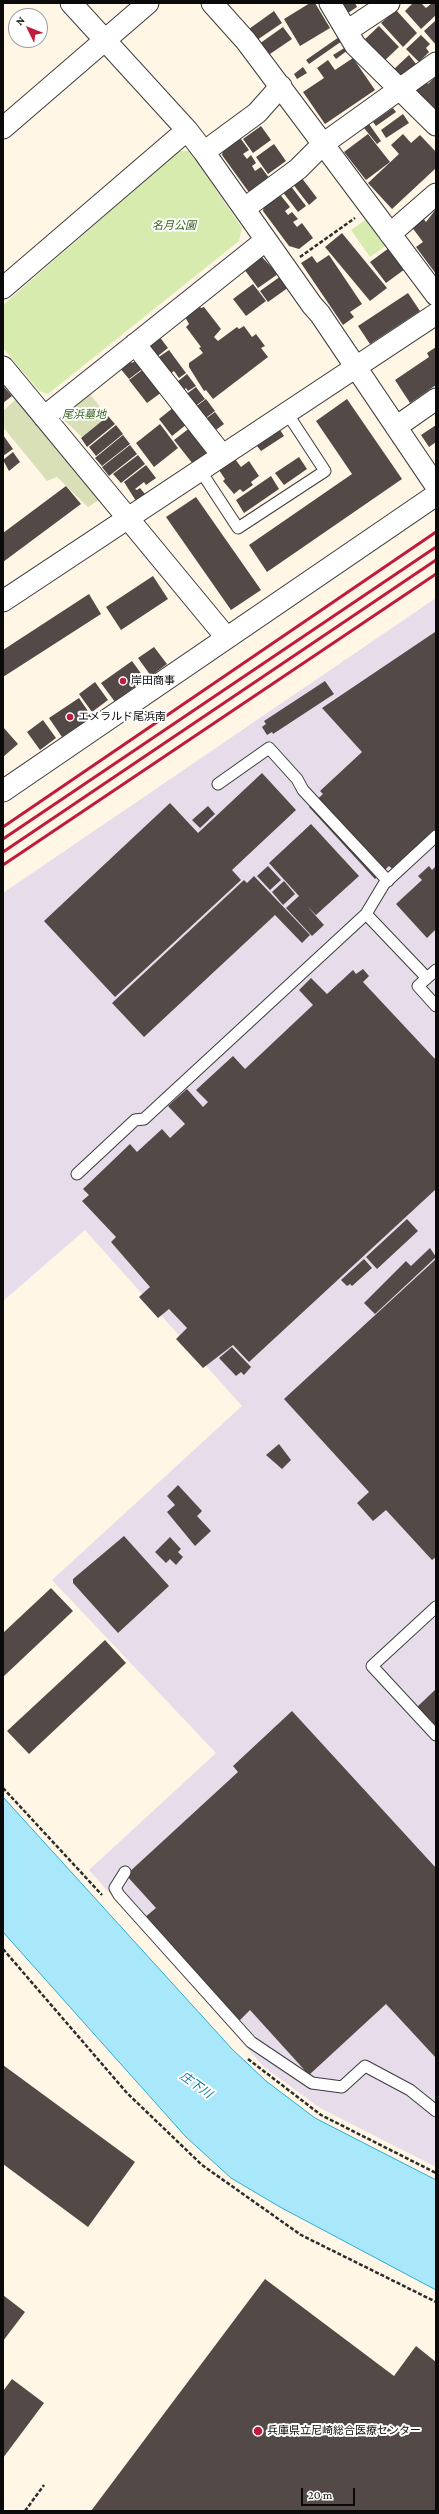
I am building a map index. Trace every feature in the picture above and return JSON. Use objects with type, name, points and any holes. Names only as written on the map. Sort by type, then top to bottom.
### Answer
[{"type":"street","points":[[71,3],[187,130],[204,152],[356,366],[436,486]]},
{"type":"street","points":[[3,128],[148,3]]},
{"type":"street","points":[[212,3],[246,41],[281,86],[436,295]]},
{"type":"street","points":[[330,3],[355,45],[436,125]]},
{"type":"street","points":[[347,31],[389,3]]},
{"type":"street","points":[[245,208],[298,170],[323,144],[436,63]]},
{"type":"street","points":[[204,152],[257,113],[281,86]]},
{"type":"street","points":[[3,288],[187,130]]},
{"type":"street","points":[[390,234],[436,194]]},
{"type":"street","points":[[44,417],[266,240]]},
{"type":"street","points":[[3,601],[436,314]]},
{"type":"street","points":[[135,344],[222,455]]},
{"type":"street","points":[[3,367],[226,638]]},
{"type":"street","points":[[396,427],[436,399]]},
{"type":"street","points":[[3,791],[436,495]]},
{"type":"lane","points":[[200,470],[238,528],[325,471],[287,413]]},
{"type":"lane","points":[[218,784],[268,748],[297,779],[303,790],[388,881]]},
{"type":"lane","points":[[77,1174],[134,1120],[144,1119],[366,914],[388,881],[436,836]]},
{"type":"lane","points":[[366,914],[426,978]]},
{"type":"lane","points":[[436,970],[418,986],[436,1006]]},
{"type":"lane","points":[[436,1606],[372,1666],[436,1735]]},
{"type":"lane","points":[[125,1872],[114,1888],[119,1895],[251,2042],[312,2083],[342,2087],[365,2066],[410,2090],[436,2111]]},
{"type":"path","points":[[295,261],[370,207]]},
{"type":"path","points":[[3,1949],[127,2093],[202,2165],[302,2235],[436,2302]]},
{"type":"path","points":[[25,2511],[44,2485]]},
{"type":"shaded area","points":[[436,598],[436,2167],[320,2108],[263,2066],[89,1870],[216,1753],[52,1580],[242,1406],[85,1230],[3,1301],[3,893]]},
{"type":"green space","name":"名月公園","points":[[179,151],[190,151],[242,228],[239,241],[48,394],[39,391],[3,348],[3,305]]},
{"type":"green space","points":[[365,220],[370,222],[387,245],[370,257],[351,230]]},
{"type":"green space","name":"尾浜墓地","points":[[88,392],[108,416],[82,437],[65,421],[67,410]]},
{"type":"green space","points":[[16,399],[99,500],[88,507],[57,477],[47,481],[3,427],[3,411]]},
{"type":"water","name":"庄下川","points":[[3,1797],[232,2049],[266,2081],[315,2118],[436,2180],[436,2290],[280,2207],[231,2178],[186,2137],[3,1932]]},
{"type":"building","points":[[310,3],[315,3],[330,28],[300,46],[284,19]]},
{"type":"building","points":[[337,3],[355,3],[357,7],[345,15]]},
{"type":"building","points":[[413,3],[421,3],[426,8],[432,3],[436,3],[436,15],[421,29],[405,11]]},
{"type":"building","points":[[396,10],[417,33],[403,47],[381,23]]},
{"type":"building","points":[[274,11],[282,23],[257,40],[249,29]]},
{"type":"building","points":[[435,21],[436,22],[436,45],[424,31]]},
{"type":"building","points":[[379,26],[399,47],[383,62],[363,41]]},
{"type":"building","points":[[283,27],[292,39],[267,56],[259,44]]},
{"type":"building","points":[[421,35],[430,44],[426,48],[429,52],[419,62],[406,49]]},
{"type":"building","points":[[339,37],[342,41],[309,64],[306,60]]},
{"type":"building","points":[[346,47],[348,50],[336,59],[333,55]]},
{"type":"building","points":[[409,55],[420,69],[399,79],[392,71]]},
{"type":"building","points":[[353,58],[375,90],[325,124],[303,92],[324,78],[317,68],[328,60],[335,70]]},
{"type":"building","points":[[303,67],[307,73],[297,79],[294,74]]},
{"type":"building","points":[[436,76],[436,113],[415,92],[426,82],[428,84]]},
{"type":"building","points":[[393,108],[396,112],[376,126],[373,122]]},
{"type":"building","points":[[403,114],[409,123],[386,138],[381,130]]},
{"type":"building","points":[[369,124],[381,141],[377,144],[364,128]]},
{"type":"building","points":[[261,126],[271,140],[253,153],[243,139]]},
{"type":"building","points":[[368,134],[390,162],[366,180],[344,152]]},
{"type":"building","points":[[403,134],[411,143],[420,135],[436,152],[436,168],[392,209],[368,183],[399,154],[391,145]]},
{"type":"building","points":[[238,135],[249,150],[243,154],[247,159],[251,155],[256,163],[252,166],[255,171],[261,167],[272,182],[257,193],[248,191],[222,155],[224,145]]},
{"type":"building","points":[[274,144],[286,161],[268,174],[256,157]]},
{"type":"building","points":[[301,177],[317,198],[309,205],[292,183]]},
{"type":"building","points":[[290,185],[306,206],[298,212],[282,191]]},
{"type":"building","points":[[278,192],[290,207],[285,211],[288,215],[292,212],[298,219],[293,222],[297,227],[302,223],[313,238],[299,249],[289,246],[263,211],[264,202]]},
{"type":"building","points":[[436,209],[436,274],[416,247],[423,242],[411,226],[422,217],[426,222]]},
{"type":"building","points":[[342,233],[387,288],[370,301],[325,247]]},
{"type":"building","points":[[389,248],[405,269],[386,283],[370,262]]},
{"type":"building","points":[[329,255],[362,304],[350,312],[354,317],[343,325],[301,263],[312,256],[317,263]]},
{"type":"building","points":[[261,256],[278,274],[258,288],[244,269]]},
{"type":"building","points":[[281,276],[289,287],[268,302],[260,291]]},
{"type":"building","points":[[253,284],[266,301],[246,316],[233,299]]},
{"type":"building","points":[[408,293],[420,311],[370,344],[358,326]]},
{"type":"building","points":[[199,306],[201,308],[204,307],[221,329],[214,337],[218,341],[237,327],[239,329],[244,326],[252,337],[256,334],[265,346],[261,348],[268,357],[213,399],[206,390],[204,391],[189,367],[189,363],[203,353],[199,348],[201,347],[186,327],[189,324],[185,317]]},
{"type":"building","points":[[159,336],[168,348],[154,359],[143,348]]},
{"type":"building","points":[[436,347],[436,385],[410,403],[395,380],[429,357],[427,353]]},
{"type":"building","points":[[169,350],[186,373],[179,378],[174,371],[165,377],[153,361]]},
{"type":"building","points":[[129,359],[132,363],[138,359],[145,367],[129,379],[119,367]]},
{"type":"building","points":[[145,368],[162,392],[147,403],[129,380]]},
{"type":"building","points":[[187,374],[196,386],[188,391],[186,388],[178,394],[172,386]]},
{"type":"building","points":[[3,386],[12,396],[3,403]]},
{"type":"building","points":[[196,387],[205,399],[190,410],[181,398]]},
{"type":"building","points":[[206,399],[215,411],[199,423],[190,411]]},
{"type":"building","points":[[347,399],[402,479],[267,572],[249,545],[352,474],[316,421]]},
{"type":"building","points":[[174,407],[187,424],[172,436],[159,419]]},
{"type":"building","points":[[215,412],[224,424],[209,435],[200,423]]},
{"type":"building","points":[[108,416],[115,424],[87,447],[81,438]]},
{"type":"building","points":[[160,424],[178,448],[154,467],[136,443]]},
{"type":"building","points":[[116,425],[123,434],[96,456],[89,447]]},
{"type":"building","points":[[436,425],[436,442],[429,447],[421,435]]},
{"type":"building","points":[[191,427],[210,452],[193,464],[174,440]]},
{"type":"building","points":[[280,430],[284,436],[261,451],[257,446]]},
{"type":"building","points":[[3,435],[13,449],[3,456]]},
{"type":"building","points":[[123,435],[130,444],[102,466],[95,458]]},
{"type":"building","points":[[130,445],[137,454],[109,476],[102,467]]},
{"type":"building","points":[[13,452],[20,462],[9,471],[3,460]]},
{"type":"building","points":[[138,455],[145,464],[121,483],[113,474]]},
{"type":"building","points":[[299,457],[307,469],[284,485],[275,473]]},
{"type":"building","points":[[235,459],[241,467],[249,461],[259,476],[251,482],[253,485],[243,492],[240,489],[234,494],[223,481],[225,479],[219,470]]},
{"type":"building","points":[[146,465],[156,478],[146,485],[144,482],[135,489],[137,490],[140,488],[145,494],[136,501],[124,482]]},
{"type":"building","points":[[271,476],[279,489],[244,513],[236,500]]},
{"type":"building","points":[[66,486],[81,504],[3,562],[3,533]]},
{"type":"building","points":[[196,497],[261,590],[231,610],[166,517]]},
{"type":"building","points":[[153,576],[168,599],[121,630],[106,607]]},
{"type":"building","points":[[89,594],[101,614],[3,677],[3,650]]},
{"type":"building","points":[[435,632],[436,833],[395,871],[389,866],[375,879],[309,807],[323,794],[320,791],[362,752],[322,708]]},
{"type":"building","points":[[154,647],[167,664],[151,676],[138,658]]},
{"type":"building","name":"岸田商事","points":[[132,661],[145,679],[115,702],[101,683]]},
{"type":"building","points":[[325,681],[334,694],[273,734],[272,732],[267,735],[262,727],[266,724],[264,721]]},
{"type":"building","points":[[95,682],[108,700],[92,712],[79,694]]},
{"type":"building","name":"エメラルド尾浜南","points":[[79,698],[92,717],[62,737],[49,718]]},
{"type":"building","points":[[43,720],[56,738],[40,750],[27,732]]},
{"type":"building","points":[[3,727],[18,744],[3,757]]},
{"type":"building","points":[[262,773],[296,810],[232,870],[241,880],[115,997],[44,921],[170,803],[198,833]]},
{"type":"building","points":[[208,806],[215,814],[200,828],[192,820]]},
{"type":"building","points":[[311,824],[359,876],[316,915],[307,906],[324,925],[312,936],[286,908],[299,896],[269,863]]},
{"type":"building","points":[[268,866],[281,880],[270,890],[257,876]]},
{"type":"building","points":[[429,866],[432,870],[436,866],[436,929],[427,938],[396,904],[422,880],[418,876]]},
{"type":"building","points":[[254,876],[310,935],[302,943],[275,915],[144,1037],[112,1003],[244,880],[247,883]]},
{"type":"building","points":[[284,881],[295,894],[283,905],[272,892]]},
{"type":"building","points":[[363,969],[369,976],[363,982],[436,1060],[436,1189],[249,1362],[233,1345],[203,1368],[176,1339],[187,1328],[169,1309],[158,1318],[139,1297],[150,1287],[111,1242],[116,1237],[82,1201],[89,1195],[83,1189],[130,1144],[137,1152],[162,1129],[170,1138],[185,1124],[168,1106],[187,1089],[203,1107],[208,1102],[196,1090],[233,1056],[245,1069],[313,1005],[299,990],[311,978],[327,994],[353,970],[356,974]]},
{"type":"building","points":[[407,1219],[418,1231],[377,1269],[366,1257]]},
{"type":"building","points":[[430,1248],[436,1257],[375,1314],[364,1303],[406,1261],[411,1266]]},
{"type":"building","points":[[364,1259],[372,1268],[352,1286],[350,1284],[347,1286],[341,1280]]},
{"type":"building","points":[[436,1259],[436,1557],[432,1560],[386,1510],[373,1521],[357,1503],[369,1492],[284,1399]]},
{"type":"building","points":[[232,1347],[251,1367],[244,1375],[241,1372],[236,1376],[219,1358]]},
{"type":"building","points":[[279,1444],[291,1460],[282,1469],[266,1455]]},
{"type":"building","points":[[178,1485],[202,1511],[197,1516],[211,1531],[195,1546],[167,1512],[175,1505],[167,1496]]},
{"type":"building","points":[[124,1536],[169,1586],[118,1633],[73,1583],[73,1579]]},
{"type":"building","points":[[170,1537],[181,1549],[178,1552],[183,1557],[176,1565],[170,1559],[166,1563],[155,1552]]},
{"type":"building","points":[[51,1588],[73,1611],[3,1677],[3,1633]]},
{"type":"building","points":[[105,1640],[126,1663],[29,1754],[7,1731]]},
{"type":"building","points":[[436,1689],[436,1728],[417,1707]]},
{"type":"building","points":[[292,1711],[436,1868],[436,2058],[386,2004],[309,2075],[250,2010],[239,2021],[144,1918],[156,1908],[126,1875],[238,1772],[233,1766]]},
{"type":"building","points":[[3,2065],[135,2162],[88,2227],[3,2164]]},
{"type":"building","name":"兵庫県立尼崎総合医療センター","points":[[265,2279],[394,2376],[416,2346],[436,2362],[436,2511],[91,2511]]},
{"type":"building","points":[[3,2295],[25,2312],[3,2341]]},
{"type":"building","points":[[12,2379],[44,2403],[3,2458],[3,2391]]},
{"type":"railway","points":[[3,827],[436,532]]},
{"type":"railway","points":[[3,839],[436,547]]},
{"type":"railway","points":[[3,852],[436,560]]},
{"type":"railway","points":[[3,865],[436,574]]},
{"type":"place","name":"岸田商事","points":[[123,681]]},
{"type":"place","name":"エメラルド尾浜南","points":[[70,717]]},
{"type":"place","name":"兵庫県立尼崎総合医療センター","points":[[258,2431]]}]
